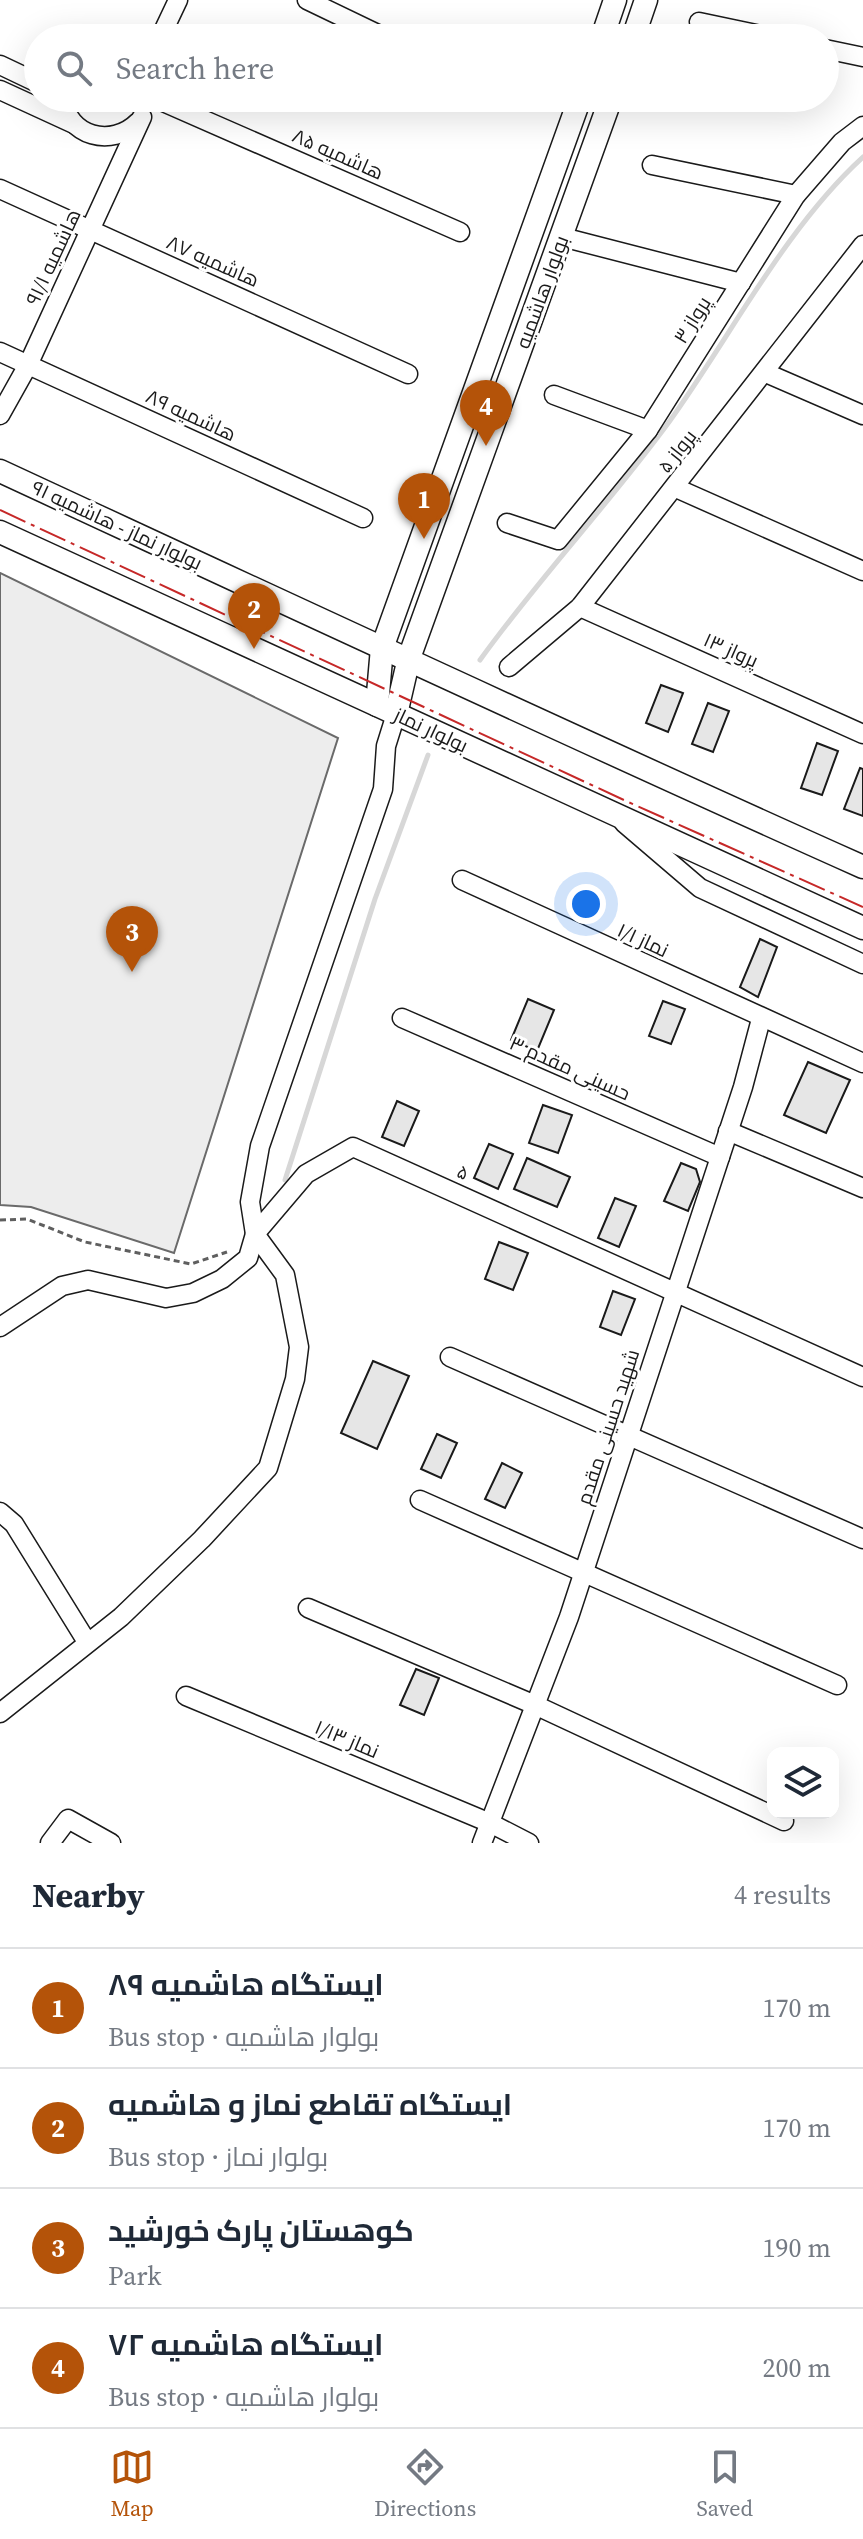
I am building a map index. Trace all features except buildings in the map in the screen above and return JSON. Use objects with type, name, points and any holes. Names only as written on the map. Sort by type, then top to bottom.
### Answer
[{"type":"main road","points":[[607,24],[615,0]]},
{"type":"main road","points":[[638,24],[646,0]]},
{"type":"main road","name":"بولوار هاشمیه","points":[[387,709],[382,648],[575,112]]},
{"type":"main road","name":"بولوار هاشمیه","points":[[387,709],[409,658],[606,112]]},
{"type":"main road","name":"بولوار نماز - هاشمیه ۹۱","points":[[0,471],[409,658]]},
{"type":"main road","name":"بولوار نماز","points":[[0,532],[619,819],[863,928]]},
{"type":"main road","points":[[409,658],[482,696],[863,867]]},
{"type":"street","points":[[167,24],[178,0]]},
{"type":"street","points":[[307,0],[357,24]]},
{"type":"street","points":[[699,22],[708,24]]},
{"type":"street","points":[[839,52],[863,57]]},
{"type":"street","points":[[0,65],[24,76]]},
{"type":"street","points":[[0,90],[24,101]]},
{"type":"street","points":[[48,112],[93,136],[104,137],[126,132],[142,117]]},
{"type":"street","points":[[69,112],[74,124]]},
{"type":"street","name":"هاشمیه ۹۱/۱","points":[[0,415],[28,365],[144,112]]},
{"type":"street","name":"هاشمیه ۸۵","points":[[186,112],[460,232]]},
{"type":"street","name":"پرواز ۳","points":[[507,523],[558,540],[648,430],[796,195],[842,142],[863,126]]},
{"type":"street","points":[[652,165],[796,195]]},
{"type":"street","name":"هاشمیه ۸۷","points":[[0,189],[408,374]]},
{"type":"street","points":[[562,237],[741,283]]},
{"type":"street","name":"پرواز ۵","points":[[509,667],[580,607],[861,250]]},
{"type":"street","name":"هاشمیه ۸۹","points":[[0,352],[363,518]]},
{"type":"street","points":[[766,373],[863,415]]},
{"type":"street","points":[[554,395],[648,430]]},
{"type":"street","points":[[676,488],[863,571]]},
{"type":"street","name":"پرواز ۱۳","points":[[580,607],[863,734]]},
{"type":"street","points":[[0,1327],[62,1286],[88,1280],[166,1298],[193,1293],[222,1279],[248,1258],[255,1234],[250,1202],[260,1146],[383,789],[387,709]]},
{"type":"street","points":[[619,819],[700,888],[863,964]]},
{"type":"street","name":"نماز ۱/۱","points":[[462,880],[863,1063]]},
{"type":"street","name":"حسینی مقدم ۳","points":[[402,1018],[720,1157]]},
{"type":"street","name":"شهید حسینی مقدم","points":[[482,1843],[584,1572],[720,1157],[761,1019]]},
{"type":"street","points":[[728,1131],[863,1188]]},
{"type":"street","name":"۵","points":[[255,1234],[306,1174],[353,1147],[676,1290]]},
{"type":"street","points":[[0,1713],[121,1617],[202,1539],[268,1468],[295,1379],[299,1347],[285,1275],[255,1234]]},
{"type":"street","points":[[676,1290],[863,1377]]},
{"type":"street","points":[[450,1357],[863,1539]]},
{"type":"street","points":[[420,1500],[837,1685]]},
{"type":"street","points":[[0,1512],[14,1524],[87,1642]]},
{"type":"street","points":[[308,1608],[535,1705],[784,1821]]},
{"type":"street","name":"نماز ۱/۱۳","points":[[186,1696],[490,1823],[529,1843]]},
{"type":"street","points":[[50,1843],[68,1819],[111,1843]]},
{"type":"path","points":[[0,1220],[27,1219],[85,1242],[147,1258],[191,1264],[229,1251],[248,1258]]},
{"type":"shaded area","points":[[0,573],[338,738],[174,1253],[31,1207],[0,1205]]},
{"type":"waterway","points":[[480,660],[669,422],[808,216],[863,157]]},
{"type":"waterway","points":[[285,1180],[375,899],[428,755]]},
{"type":"power","points":[[0,510],[626,801],[863,907]]},
{"type":"place","name":"ایستگاه هاشمیه ۷۲","points":[[486,446]]},
{"type":"place","name":"ایستگاه هاشمیه ۸۹","points":[[424,539]]},
{"type":"place","name":"ایستگاه تقاطع نماز و هاشمیه","points":[[254,649]]},
{"type":"place","name":"کوهستان پارک خورشید","points":[[132,972]]}]
